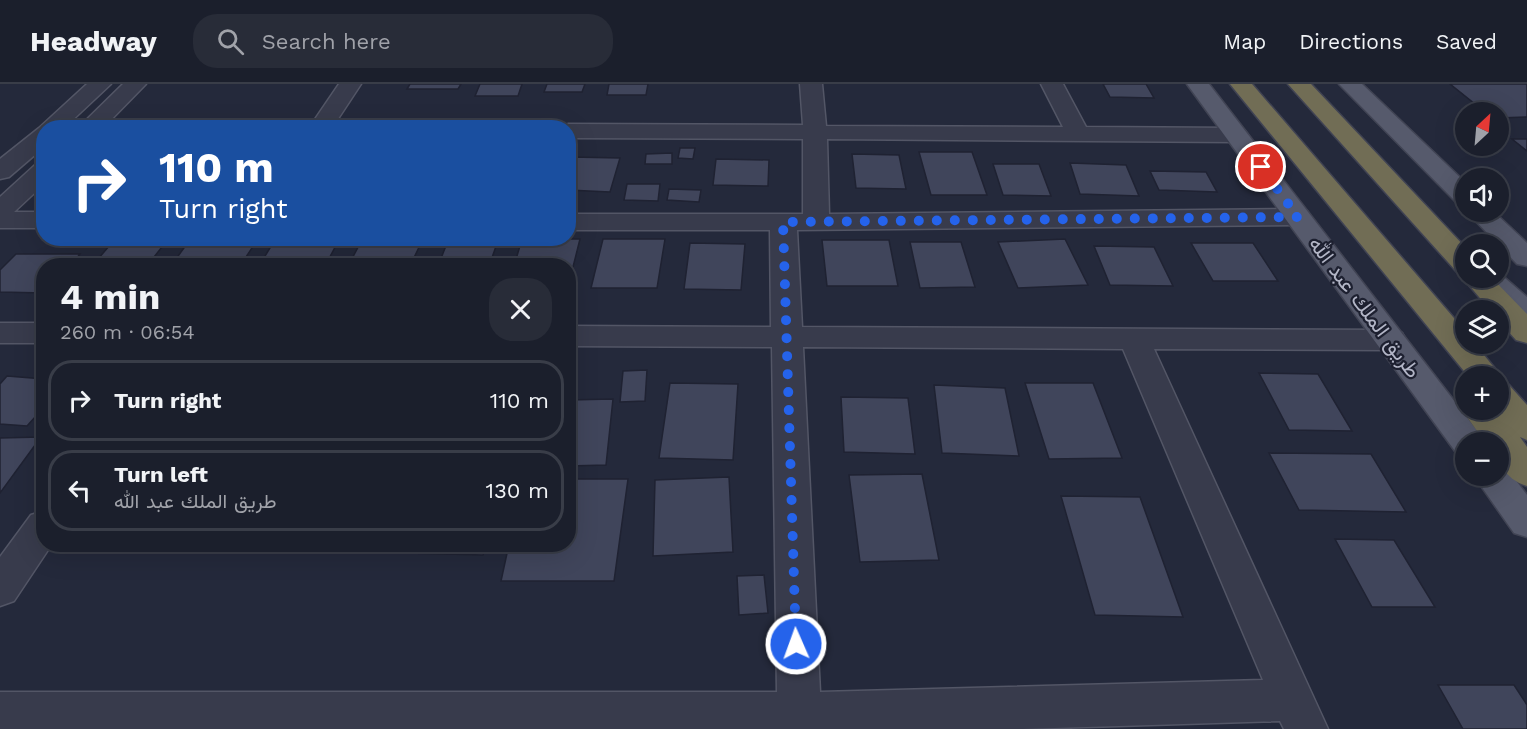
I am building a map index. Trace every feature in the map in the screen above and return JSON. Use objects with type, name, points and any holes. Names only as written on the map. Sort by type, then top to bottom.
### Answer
[{"type":"highway","name":"طريق الملك عبد الله","points":[[1241,84],[1477,366]]},
{"type":"highway","points":[[1299,84],[1455,253]]},
{"type":"highway","points":[[1349,215],[1455,374]]},
{"type":"highway","points":[[1486,288],[1527,333]]},
{"type":"highway","points":[[1509,406],[1527,427]]},
{"type":"highway","points":[[1487,420],[1527,472]]},
{"type":"main road","name":"طريق الملك عبد الله","points":[[1198,84],[1459,432]]},
{"type":"main road","points":[[1350,84],[1455,187]]},
{"type":"main road","points":[[1421,216],[1455,247]]},
{"type":"main road","points":[[1489,222],[1527,258]]},
{"type":"main road","points":[[1499,288],[1527,313]]},
{"type":"main road","points":[[1500,486],[1527,522]]},
{"type":"street","points":[[59,120],[100,84]]},
{"type":"street","points":[[97,120],[135,84]]},
{"type":"street","points":[[325,120],[350,84]]},
{"type":"street","points":[[799,722],[785,337],[800,222],[815,132],[811,84]]},
{"type":"street","points":[[1052,84],[1078,134]]},
{"type":"street","points":[[576,131],[1236,135]]},
{"type":"street","points":[[10,137],[36,133]]},
{"type":"street","points":[[0,172],[36,140]]},
{"type":"street","points":[[0,211],[36,177]]},
{"type":"street","points":[[576,222],[1298,217]]},
{"type":"street","points":[[0,220],[36,220]]},
{"type":"street","points":[[0,333],[36,333]]},
{"type":"street","points":[[576,336],[1390,340]]},
{"type":"street","points":[[0,714],[235,721],[799,722],[1299,715],[1134,339]]},
{"type":"street","points":[[0,589],[36,537]]},
{"type":"building","points":[[410,84],[461,84],[458,89],[407,89]]},
{"type":"building","points":[[480,84],[522,84],[518,96],[475,96]]},
{"type":"building","points":[[547,84],[585,84],[582,92],[544,92]]},
{"type":"building","points":[[609,84],[648,84],[646,95],[607,95]]},
{"type":"building","points":[[1103,84],[1146,84],[1154,98],[1110,97]]},
{"type":"building","points":[[1450,84],[1527,84],[1527,117],[1509,118],[1509,102],[1472,102]]},
{"type":"building","points":[[1512,139],[1527,139],[1527,151]]},
{"type":"building","points":[[680,148],[695,148],[693,159],[678,158]]},
{"type":"building","points":[[919,152],[972,152],[987,195],[931,195]]},
{"type":"building","points":[[672,153],[672,164],[645,164],[646,154]]},
{"type":"building","points":[[852,154],[899,155],[906,189],[856,188]]},
{"type":"building","points":[[576,157],[620,158],[610,192],[576,190]]},
{"type":"building","points":[[716,159],[769,160],[768,186],[713,185]]},
{"type":"building","points":[[1070,163],[1126,165],[1139,196],[1080,194]]},
{"type":"building","points":[[993,164],[1039,164],[1051,196],[1003,195]]},
{"type":"building","points":[[1150,171],[1206,172],[1217,192],[1159,190]]},
{"type":"building","points":[[627,184],[660,184],[658,201],[624,200]]},
{"type":"building","points":[[669,189],[701,190],[699,202],[667,200]]},
{"type":"building","points":[[576,239],[580,239],[575,258],[516,258],[520,246],[576,246]]},
{"type":"building","points":[[603,239],[665,239],[657,288],[591,288]]},
{"type":"building","points":[[1065,239],[1088,285],[1018,288],[998,242]]},
{"type":"building","points":[[822,240],[889,240],[898,286],[827,286]]},
{"type":"building","points":[[910,242],[961,242],[975,287],[920,288]]},
{"type":"building","points":[[690,243],[745,244],[741,290],[684,289]]},
{"type":"building","points":[[1191,243],[1253,243],[1278,281],[1213,281]]},
{"type":"building","points":[[109,246],[163,246],[153,258],[99,258]]},
{"type":"building","points":[[185,246],[253,246],[245,258],[177,258]]},
{"type":"building","points":[[271,246],[336,246],[329,258],[264,258]]},
{"type":"building","points":[[359,246],[420,246],[414,258],[352,258]]},
{"type":"building","points":[[446,246],[496,246],[492,258],[441,258]]},
{"type":"building","points":[[1094,246],[1154,247],[1173,286],[1110,285]]},
{"type":"building","points":[[16,254],[80,254],[77,258],[36,258],[36,293],[0,292],[0,270]]},
{"type":"building","points":[[647,370],[645,401],[620,402],[623,371]]},
{"type":"building","points":[[1259,373],[1318,374],[1352,431],[1289,430]]},
{"type":"building","points":[[7,376],[36,378],[36,416],[27,426],[0,424],[0,384]]},
{"type":"building","points":[[670,383],[738,384],[733,460],[659,458]]},
{"type":"building","points":[[1025,383],[1093,383],[1122,458],[1049,459]]},
{"type":"building","points":[[934,385],[1005,388],[1019,456],[942,453]]},
{"type":"building","points":[[841,397],[908,398],[915,454],[844,452]]},
{"type":"building","points":[[613,399],[606,465],[576,466],[576,400]]},
{"type":"building","points":[[36,437],[36,444],[0,493],[0,438]]},
{"type":"building","points":[[1269,453],[1371,454],[1406,512],[1299,510]]},
{"type":"building","points":[[922,474],[939,560],[860,562],[849,475]]},
{"type":"building","points":[[729,477],[733,552],[653,556],[655,480]]},
{"type":"building","points":[[576,479],[628,479],[614,581],[501,581],[507,552],[576,552]]},
{"type":"building","points":[[1061,496],[1140,497],[1183,617],[1095,615]]},
{"type":"building","points":[[1335,539],[1394,540],[1435,607],[1372,607]]},
{"type":"building","points":[[408,552],[484,552],[483,555]]},
{"type":"building","points":[[764,575],[768,613],[739,615],[737,576]]},
{"type":"building","points":[[1438,685],[1514,685],[1527,705],[1527,729],[1463,729]]},
{"type":"route","points":[[796,644],[783,222],[1298,217],[1261,167]]}]
